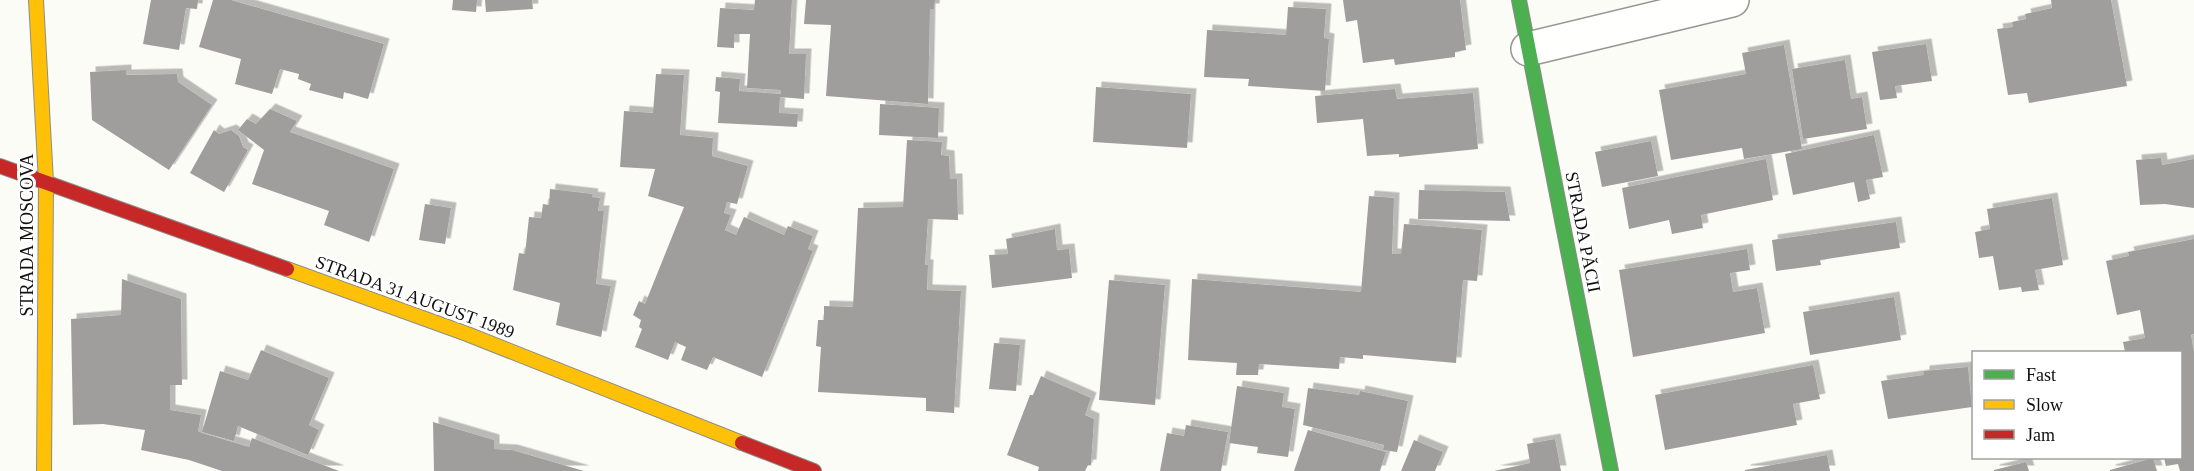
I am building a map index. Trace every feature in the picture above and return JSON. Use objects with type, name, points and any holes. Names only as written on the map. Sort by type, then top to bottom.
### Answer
[{"type":"street","name":"STRADA MOSCOVA","points":[[36,0],[46,182],[44,471]]},
{"type":"street","name":"STRADA PĂCII","points":[[1519,0],[1611,471]]},
{"type":"street","points":[[1528,49],[1732,0]]},
{"type":"street","name":"STRADA 31 AUGUST 1989","points":[[0,166],[467,334],[814,471]]},
{"type":"building","points":[[151,0],[198,0],[197,9],[186,8],[179,50],[143,44]]},
{"type":"building","points":[[213,0],[231,0],[384,44],[368,99],[344,92],[343,99],[309,90],[311,84],[298,79],[299,74],[280,69],[272,94],[235,84],[241,59],[199,47]]},
{"type":"building","points":[[453,0],[477,0],[476,12],[452,10]]},
{"type":"building","points":[[485,0],[532,0],[533,9],[486,12]]},
{"type":"building","points":[[755,0],[792,0],[789,54],[806,54],[804,99],[780,97],[779,113],[798,114],[797,127],[718,123],[720,92],[715,91],[716,77],[740,79],[739,91],[781,94],[781,90],[747,88],[750,34],[734,34],[734,48],[717,47],[720,8],[754,10]]},
{"type":"building","points":[[806,0],[935,0],[934,9],[930,9],[928,104],[826,96],[831,25],[804,24]]},
{"type":"building","points":[[1343,0],[1460,0],[1466,50],[1455,52],[1455,57],[1395,65],[1394,59],[1363,63],[1357,20],[1346,22]]},
{"type":"building","points":[[2051,0],[2111,0],[2127,86],[2029,103],[2027,93],[2008,95],[1997,29],[2013,27],[2012,22],[2026,19],[2025,14],[2052,8]]},
{"type":"building","points":[[1288,7],[1326,9],[1324,38],[1329,39],[1325,91],[1248,86],[1249,79],[1204,77],[1207,30],[1286,35]]},
{"type":"building","points":[[1926,44],[1932,81],[1895,86],[1897,98],[1880,100],[1872,52]]},
{"type":"building","points":[[1784,45],[1802,149],[1744,159],[1742,148],[1671,160],[1659,90],[1746,74],[1742,53]]},
{"type":"building","points":[[1845,60],[1851,99],[1862,97],[1867,129],[1803,139],[1792,69]]},
{"type":"building","points":[[126,70],[126,75],[177,74],[178,82],[212,105],[169,170],[92,120],[90,72]]},
{"type":"building","points":[[656,74],[684,75],[680,135],[713,138],[712,156],[748,166],[737,204],[727,202],[724,213],[731,215],[725,230],[736,235],[744,217],[784,235],[788,226],[813,236],[808,249],[813,251],[762,377],[713,357],[707,370],[681,360],[686,347],[675,342],[668,360],[635,347],[642,329],[639,327],[641,320],[633,315],[639,301],[645,304],[684,207],[648,196],[655,169],[620,167],[624,111],[653,113]]},
{"type":"building","points":[[1096,87],[1191,94],[1187,148],[1093,142]]},
{"type":"building","points":[[1395,89],[1397,99],[1473,93],[1478,149],[1399,157],[1399,154],[1367,156],[1363,119],[1317,123],[1315,96]]},
{"type":"building","points":[[880,104],[939,108],[938,138],[879,135]]},
{"type":"building","points":[[270,109],[297,121],[290,132],[394,169],[369,242],[324,225],[329,211],[252,184],[264,150],[238,130],[247,119],[256,124]]},
{"type":"building","points":[[214,130],[219,134],[231,130],[239,136],[243,147],[248,150],[224,192],[190,173]]},
{"type":"building","points":[[1874,135],[1883,177],[1866,180],[1870,199],[1858,202],[1854,182],[1793,195],[1785,154]]},
{"type":"building","points":[[907,140],[942,142],[941,155],[949,156],[950,179],[957,179],[958,220],[928,219],[925,265],[928,265],[927,290],[961,291],[954,413],[926,411],[926,398],[818,392],[821,347],[816,346],[818,320],[824,320],[824,306],[853,307],[858,208],[903,207]]},
{"type":"building","points":[[1651,141],[1658,176],[1602,187],[1595,152]]},
{"type":"building","points":[[2161,158],[2162,165],[2194,159],[2194,208],[2165,204],[2140,205],[2136,160]]},
{"type":"building","points":[[1766,159],[1773,200],[1701,215],[1703,228],[1672,234],[1669,220],[1629,229],[1622,188]]},
{"type":"building","points":[[550,189],[593,194],[592,197],[600,198],[598,211],[604,211],[596,284],[611,286],[601,337],[556,325],[560,303],[513,290],[519,253],[525,254],[529,217],[541,218],[543,204],[549,205]]},
{"type":"building","points":[[1419,190],[1505,192],[1510,221],[1418,219]]},
{"type":"building","points":[[1369,196],[1394,198],[1392,254],[1401,254],[1404,224],[1482,230],[1477,281],[1463,280],[1456,363],[1363,355],[1363,359],[1340,357],[1339,369],[1259,364],[1258,375],[1236,375],[1237,363],[1188,360],[1192,279],[1361,292]]},
{"type":"building","points":[[2052,198],[2063,265],[2035,270],[2039,290],[2022,292],[2021,287],[1999,290],[1993,256],[1979,258],[1975,232],[1990,229],[1987,209]]},
{"type":"building","points":[[425,204],[451,208],[445,244],[419,240]]},
{"type":"building","points":[[1896,222],[1900,248],[1820,260],[1821,265],[1776,271],[1772,240]]},
{"type":"building","points":[[1055,229],[1057,250],[1069,249],[1072,278],[992,288],[989,255],[1008,254],[1006,239]]},
{"type":"building","points":[[2194,239],[2194,334],[2191,335],[2194,352],[2194,471],[2180,471],[2178,464],[2166,466],[2164,459],[2182,459],[2182,351],[2125,351],[2123,342],[2145,338],[2140,310],[2117,315],[2106,261],[2129,256],[2128,252]]},
{"type":"building","points":[[1747,249],[1750,270],[1730,273],[1733,292],[1757,288],[1765,333],[1633,357],[1619,270]]},
{"type":"building","points":[[122,279],[181,299],[182,385],[170,385],[170,410],[201,415],[198,431],[202,433],[249,447],[252,438],[339,471],[222,471],[189,460],[141,450],[145,430],[103,424],[73,425],[71,319],[121,315]]},
{"type":"building","points":[[1109,280],[1165,285],[1155,405],[1099,400]]},
{"type":"building","points":[[1894,297],[1901,340],[1810,355],[1803,312]]},
{"type":"building","points":[[994,343],[1020,345],[1016,391],[989,389]]},
{"type":"building","points":[[261,350],[329,378],[309,425],[319,430],[308,455],[238,426],[234,441],[202,432],[220,371],[248,380]]},
{"type":"building","points":[[1813,365],[1820,399],[1793,404],[1797,425],[1665,450],[1655,395]]},
{"type":"building","points":[[1968,367],[1972,407],[1888,419],[1881,381],[1924,375],[1924,371]]},
{"type":"building","points":[[1041,376],[1091,398],[1085,415],[1094,419],[1091,465],[1088,465],[1085,471],[1038,471],[1039,467],[1007,455],[1030,395],[1033,395]]},
{"type":"building","points":[[1237,386],[1284,393],[1282,407],[1295,409],[1288,457],[1257,453],[1258,447],[1229,443]]},
{"type":"building","points":[[1308,388],[1359,395],[1360,391],[1408,401],[1397,452],[1383,450],[1384,445],[1303,425]]},
{"type":"building","points":[[433,422],[494,440],[494,449],[512,450],[584,471],[434,471]]},
{"type":"building","points":[[1186,425],[1228,432],[1221,471],[1160,471],[1167,433],[1184,436]]},
{"type":"building","points":[[1308,430],[1386,452],[1380,471],[1294,471]]},
{"type":"building","points":[[1555,439],[1561,471],[1494,471],[1530,463],[1527,444]]},
{"type":"building","points":[[1414,440],[1443,452],[1435,471],[1401,471]]},
{"type":"building","points":[[1827,455],[1830,471],[1745,471],[1745,470]]},
{"type":"building","points":[[2153,459],[2157,471],[2110,471]]},
{"type":"building","points":[[2026,462],[2029,471],[1994,471],[1994,470]]},
{"type":"traffic: fast","points":[[1519,0],[1611,471]]},
{"type":"traffic: slow","points":[[36,0],[46,182],[44,471]]},
{"type":"traffic: slow","points":[[287,269],[467,334],[742,443]]},
{"type":"traffic: jam","points":[[0,166],[287,269]]},
{"type":"traffic: jam","points":[[742,443],[814,471]]}]
